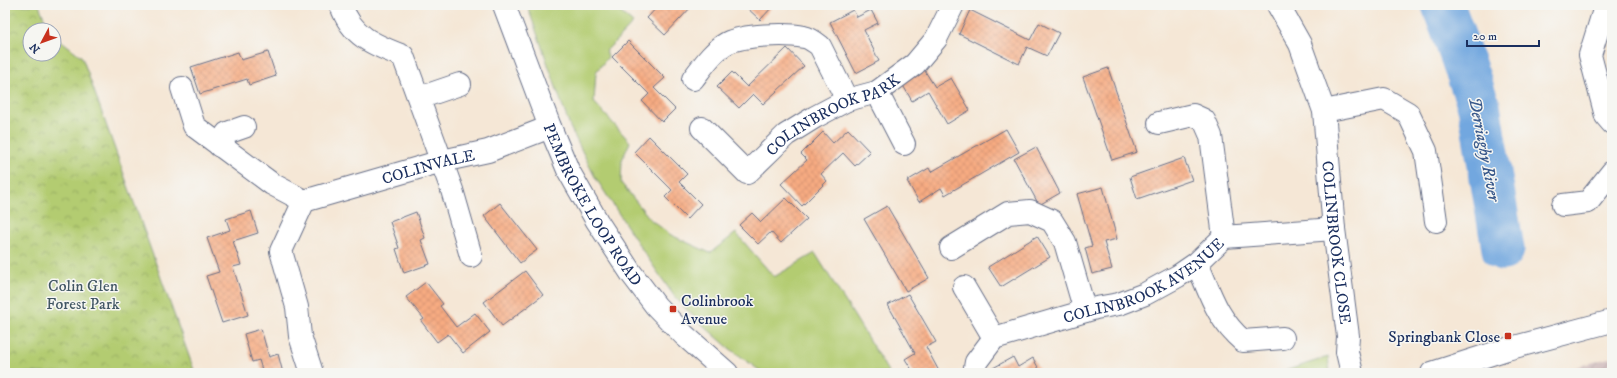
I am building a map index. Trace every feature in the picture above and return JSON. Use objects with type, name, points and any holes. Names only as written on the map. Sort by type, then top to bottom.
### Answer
[{"type":"street","points":[[341,5],[345,18],[360,35],[383,48],[403,56],[452,190],[471,256]]},
{"type":"street","name":"PEMBROKE LOOP ROAD","points":[[504,5],[550,127],[568,170],[593,215],[631,273],[656,306],[679,330],[727,373]]},
{"type":"street","name":"COLINBROOK PARK","points":[[702,128],[747,173],[786,135],[847,100],[877,92],[915,64],[936,39],[953,5]]},
{"type":"street","name":"COLINBROOK CLOSE","points":[[1278,5],[1300,44],[1324,111],[1334,229],[1348,336],[1347,352],[1352,373]]},
{"type":"street","points":[[1605,8],[1590,54],[1606,116],[1612,123]]},
{"type":"street","points":[[693,79],[714,54],[726,44],[740,38],[784,36],[803,37],[813,40],[820,46],[847,100]]},
{"type":"street","points":[[418,98],[460,84]]},
{"type":"street","points":[[182,88],[194,126],[272,184],[304,201],[281,251],[298,308],[300,336],[312,373]]},
{"type":"street","points":[[877,92],[904,144]]},
{"type":"street","points":[[1324,111],[1384,99],[1408,113],[1426,151],[1436,221]]},
{"type":"street","points":[[1159,122],[1193,115],[1204,120],[1211,136],[1224,237]]},
{"type":"street","points":[[220,146],[227,133],[244,127]]},
{"type":"street","name":"COLINVALE","points":[[304,201],[442,161],[488,151],[550,127]]},
{"type":"street","points":[[1563,205],[1588,202],[1610,175]]},
{"type":"street","points":[[951,248],[1008,213],[1030,211],[1052,221],[1065,242],[1085,311]]},
{"type":"street","name":"COLINBROOK AVENUE","points":[[994,338],[1085,311],[1119,304],[1145,294],[1178,276],[1197,263],[1224,237],[1334,229]]},
{"type":"street","points":[[1197,263],[1219,314],[1231,331],[1243,341],[1282,338]]},
{"type":"street","points":[[964,287],[994,338],[976,362],[974,373]]},
{"type":"street","points":[[1432,373],[1507,349],[1612,321]]},
{"type":"shaded area","points":[[1612,357],[1612,373],[1555,373]]},
{"type":"green space","name":"Colin Glen Forest Park","points":[[5,5],[39,5],[46,22],[22,22],[22,62],[62,62],[62,41],[82,57],[195,373],[5,373]]},
{"type":"green space","points":[[527,5],[612,5],[633,23],[606,51],[608,57],[596,72],[594,102],[630,142],[622,160],[621,183],[651,220],[671,235],[710,253],[736,233],[774,277],[815,253],[889,373],[763,373],[729,348],[696,319],[674,296],[595,177],[570,127]]},
{"type":"green space","points":[[1328,357],[1330,373],[1278,373]]},
{"type":"building","points":[[659,5],[693,5],[665,35],[647,18]]},
{"type":"building","points":[[744,5],[774,5],[760,20]]},
{"type":"building","points":[[853,10],[857,17],[871,10],[878,23],[864,30],[879,61],[856,73],[830,22]]},
{"type":"building","points":[[970,10],[1030,40],[1039,23],[1059,33],[1047,56],[1027,47],[1019,64],[959,34]]},
{"type":"building","points":[[628,41],[665,78],[654,88],[675,109],[662,122],[642,101],[649,94],[612,57]]},
{"type":"building","points":[[787,48],[804,66],[763,104],[753,94],[739,108],[717,87],[732,72],[747,87]]},
{"type":"building","points":[[238,52],[241,60],[268,52],[276,76],[249,85],[247,79],[200,94],[191,67]]},
{"type":"building","points":[[923,68],[935,87],[951,78],[970,110],[947,124],[928,91],[912,101],[901,82]]},
{"type":"building","points":[[1108,68],[1137,152],[1112,160],[1083,77]]},
{"type":"building","points":[[848,129],[870,152],[855,166],[843,153],[821,174],[827,181],[802,206],[781,184],[807,160],[801,154],[823,132],[833,143]]},
{"type":"building","points":[[1006,129],[1019,152],[945,195],[941,188],[919,202],[907,181],[929,168],[931,172]]},
{"type":"building","points":[[649,136],[687,174],[679,182],[701,204],[687,219],[665,197],[672,190],[634,152]]},
{"type":"building","points":[[1036,147],[1060,193],[1039,205],[1014,159]]},
{"type":"building","points":[[1184,158],[1192,180],[1137,199],[1130,177]]},
{"type":"building","points":[[1103,187],[1117,239],[1104,242],[1112,269],[1092,274],[1085,248],[1092,246],[1077,194]]},
{"type":"building","points":[[786,198],[807,219],[781,243],[771,232],[758,244],[739,225],[752,213],[761,222]]},
{"type":"building","points":[[500,203],[537,250],[520,263],[484,216]]},
{"type":"building","points":[[887,206],[929,278],[906,291],[864,219]]},
{"type":"building","points":[[251,211],[258,233],[233,241],[241,265],[233,267],[248,315],[222,323],[206,276],[219,272],[207,238],[230,230],[226,219]]},
{"type":"building","points":[[416,212],[425,238],[421,240],[430,264],[404,273],[396,249],[399,248],[390,222]]},
{"type":"building","points":[[1037,236],[1050,257],[1001,287],[988,267]]},
{"type":"building","points":[[525,271],[543,295],[502,326],[484,302]]},
{"type":"building","points":[[426,282],[443,304],[440,306],[456,327],[475,313],[490,332],[463,353],[448,334],[437,342],[421,321],[424,319],[406,297]]},
{"type":"building","points":[[908,294],[936,342],[926,347],[940,373],[914,373],[905,359],[915,353],[888,305]]},
{"type":"building","points":[[261,329],[269,357],[278,354],[283,373],[263,373],[259,360],[252,362],[244,334]]},
{"type":"building","points":[[1013,357],[1018,367],[1033,358],[1041,373],[984,373]]},
{"type":"waterway","name":"Derriaghy River","points":[[1443,5],[1479,106],[1503,249]]},
{"type":"place","name":"Colinbrook Avenue","points":[[673,309]]},
{"type":"place","name":"Springbank Close","points":[[1508,336]]}]
